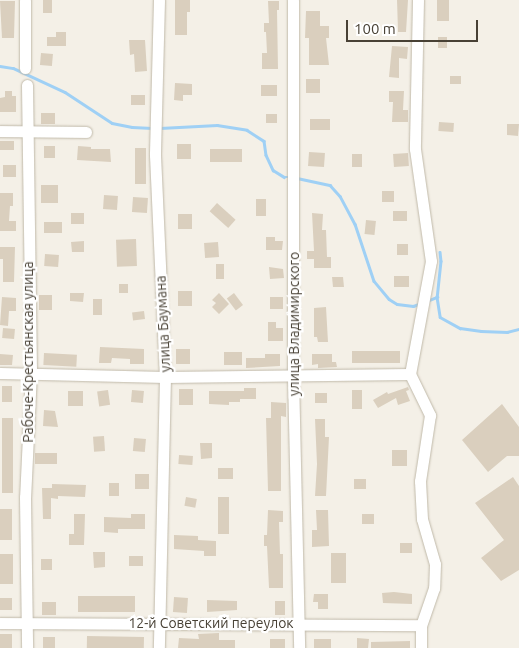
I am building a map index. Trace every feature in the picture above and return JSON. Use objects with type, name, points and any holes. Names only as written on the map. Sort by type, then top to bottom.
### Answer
[{"type":"street","points":[[25,0],[25,68]]},
{"type":"street","name":"улица Баумана","points":[[159,0],[155,155],[165,377],[159,648]]},
{"type":"street","name":"улица Владимирского","points":[[293,0],[293,376],[299,648]]},
{"type":"street","points":[[418,0],[415,149],[431,260],[410,374],[430,416],[420,481],[422,519],[435,564],[434,588],[421,626],[421,648]]},
{"type":"street","name":"Рабоче-Крестьянская улица","points":[[27,85],[26,132],[31,372],[25,497],[27,648]]},
{"type":"street","points":[[0,131],[86,132]]},
{"type":"street","points":[[0,373],[31,372],[165,377],[410,374]]},
{"type":"street","name":"12-й Советский переулок","points":[[0,623],[299,623],[421,626]]},
{"type":"building","points":[[43,0],[52,0],[52,13],[43,13]]},
{"type":"building","points":[[175,0],[190,0],[190,12],[187,12],[187,35],[175,35]]},
{"type":"building","points":[[397,0],[408,0],[406,32],[398,32]]},
{"type":"building","points":[[437,0],[449,0],[449,21],[437,21]]},
{"type":"building","points":[[0,1],[15,1],[14,38],[2,38]]},
{"type":"building","points":[[268,1],[279,1],[279,10],[277,10],[278,69],[262,69],[262,53],[267,53],[264,23],[269,23]]},
{"type":"building","points":[[306,11],[320,11],[320,26],[329,26],[329,38],[326,38],[329,65],[309,65],[309,38],[305,38]]},
{"type":"building","points":[[56,32],[66,32],[66,46],[47,46],[47,37],[56,37]]},
{"type":"building","points":[[438,37],[447,37],[447,48],[438,48]]},
{"type":"building","points":[[129,40],[145,40],[147,71],[135,72],[134,54],[130,55]]},
{"type":"building","points":[[392,46],[408,47],[407,59],[399,58],[399,78],[389,77]]},
{"type":"building","points":[[41,53],[53,54],[52,66],[40,65]]},
{"type":"building","points":[[450,76],[461,76],[461,84],[450,84]]},
{"type":"building","points":[[306,79],[320,79],[320,93],[306,93]]},
{"type":"building","points":[[175,83],[192,84],[192,95],[183,95],[183,101],[174,100]]},
{"type":"building","points":[[261,85],[277,85],[277,96],[261,96]]},
{"type":"building","points":[[5,91],[12,91],[12,96],[16,96],[16,112],[0,112],[0,98],[5,97]]},
{"type":"building","points":[[389,91],[404,91],[403,110],[408,110],[408,122],[392,122],[393,102],[389,102]]},
{"type":"building","points":[[131,95],[145,95],[145,105],[131,105]]},
{"type":"building","points":[[41,113],[55,113],[55,124],[41,124]]},
{"type":"building","points":[[266,114],[277,114],[277,123],[266,123]]},
{"type":"building","points":[[310,119],[330,119],[330,130],[310,130]]},
{"type":"building","points":[[439,122],[454,123],[453,132],[438,131]]},
{"type":"building","points":[[507,124],[519,124],[518,136],[507,135]]},
{"type":"building","points":[[0,141],[14,141],[14,150],[0,150]]},
{"type":"building","points":[[177,144],[191,144],[191,159],[177,159]]},
{"type":"building","points":[[44,146],[55,146],[55,158],[44,158]]},
{"type":"building","points":[[78,146],[91,147],[91,149],[110,149],[111,162],[77,160]]},
{"type":"building","points":[[135,148],[146,148],[146,184],[135,184]]},
{"type":"building","points":[[210,149],[242,149],[242,162],[210,162]]},
{"type":"building","points":[[309,152],[325,153],[324,167],[308,166]]},
{"type":"building","points":[[408,153],[409,166],[394,167],[393,154]]},
{"type":"building","points":[[352,154],[362,154],[362,167],[352,167]]},
{"type":"building","points":[[3,165],[16,165],[16,177],[3,177]]},
{"type":"building","points":[[41,185],[58,185],[58,203],[41,203]]},
{"type":"building","points":[[382,191],[394,191],[394,202],[382,202]]},
{"type":"building","points":[[0,193],[13,193],[13,206],[10,206],[9,221],[16,221],[16,231],[0,231]]},
{"type":"building","points":[[104,195],[118,196],[117,210],[103,209]]},
{"type":"building","points":[[133,197],[148,198],[147,213],[132,212]]},
{"type":"building","points":[[256,199],[266,199],[266,216],[256,216]]},
{"type":"building","points":[[217,203],[236,220],[228,228],[210,211]]},
{"type":"building","points":[[393,211],[407,211],[407,221],[393,221]]},
{"type":"building","points":[[71,213],[84,213],[84,224],[71,224]]},
{"type":"building","points":[[312,213],[323,214],[322,230],[326,230],[327,257],[331,257],[331,268],[314,268],[314,259],[307,259],[307,251],[314,251]]},
{"type":"building","points":[[178,214],[192,214],[192,229],[178,229]]},
{"type":"building","points":[[366,220],[376,221],[374,235],[365,234]]},
{"type":"building","points":[[44,222],[62,222],[62,233],[44,233]]},
{"type":"building","points":[[266,237],[275,237],[275,241],[283,241],[282,250],[266,250]]},
{"type":"building","points":[[136,239],[137,266],[117,267],[116,240]]},
{"type":"building","points":[[84,241],[84,252],[72,252],[71,242]]},
{"type":"building","points":[[218,242],[219,257],[205,258],[204,243]]},
{"type":"building","points":[[397,244],[408,244],[408,255],[397,255]]},
{"type":"building","points":[[0,247],[15,247],[14,282],[3,282],[3,259],[0,259]]},
{"type":"building","points":[[45,254],[59,255],[58,267],[44,266]]},
{"type":"building","points":[[216,264],[224,264],[224,279],[216,279]]},
{"type":"building","points":[[269,267],[283,269],[284,278],[270,279]]},
{"type":"building","points":[[394,276],[409,276],[409,287],[394,287]]},
{"type":"building","points":[[332,277],[343,277],[344,287],[333,287]]},
{"type":"building","points":[[119,284],[128,284],[128,293],[119,293]]},
{"type":"building","points":[[178,291],[192,291],[192,306],[178,306]]},
{"type":"building","points":[[70,293],[84,293],[83,302],[70,301]]},
{"type":"building","points":[[219,293],[229,304],[219,314],[212,307],[216,303],[212,300]]},
{"type":"building","points":[[234,293],[243,305],[236,310],[227,298]]},
{"type":"building","points":[[39,295],[52,295],[52,310],[39,310]]},
{"type":"building","points":[[2,297],[16,298],[16,311],[9,311],[8,326],[0,325]]},
{"type":"building","points":[[270,297],[283,297],[283,309],[270,309]]},
{"type":"building","points":[[93,299],[102,299],[102,315],[93,315]]},
{"type":"building","points":[[326,307],[328,342],[318,342],[317,337],[314,337],[314,308]]},
{"type":"building","points":[[144,311],[145,319],[133,320],[132,312]]},
{"type":"building","points":[[268,322],[276,322],[276,328],[283,328],[283,341],[268,341]]},
{"type":"building","points":[[3,328],[15,329],[14,339],[2,338]]},
{"type":"building","points":[[100,347],[144,349],[144,364],[130,364],[130,359],[112,358],[111,363],[99,363]]},
{"type":"building","points":[[176,349],[190,349],[190,364],[176,364]]},
{"type":"building","points":[[352,351],[400,351],[400,363],[352,363]]},
{"type":"building","points":[[224,352],[242,352],[242,365],[224,365]]},
{"type":"building","points":[[44,353],[77,355],[76,367],[43,365]]},
{"type":"building","points":[[0,354],[13,355],[12,365],[0,365]]},
{"type":"building","points":[[265,354],[280,354],[280,366],[246,368],[246,358],[265,358]]},
{"type":"building","points":[[312,354],[332,354],[332,362],[336,362],[337,367],[318,368],[318,364],[312,365]]},
{"type":"building","points":[[2,386],[12,386],[12,402],[2,402]]},
{"type":"building","points":[[408,387],[409,390],[406,391],[410,401],[398,405],[396,398],[378,408],[373,400],[387,392],[388,394]]},
{"type":"building","points":[[244,388],[256,388],[256,399],[240,399],[240,402],[229,402],[229,405],[209,404],[209,391],[244,391]]},
{"type":"building","points":[[179,389],[193,389],[193,405],[179,405]]},
{"type":"building","points":[[108,390],[110,405],[99,406],[97,392]]},
{"type":"building","points":[[132,390],[144,391],[143,403],[131,402]]},
{"type":"building","points":[[352,390],[362,390],[362,409],[352,409]]},
{"type":"building","points":[[68,391],[83,391],[83,406],[68,406]]},
{"type":"building","points":[[315,393],[327,393],[327,403],[315,403]]},
{"type":"building","points":[[271,402],[286,403],[286,417],[281,416],[281,491],[268,491],[266,418],[271,418]]},
{"type":"building","points":[[502,404],[519,427],[519,456],[507,456],[488,472],[462,440]]},
{"type":"building","points":[[44,410],[55,411],[58,427],[43,426]]},
{"type":"building","points":[[2,418],[13,418],[13,493],[2,493]]},
{"type":"building","points":[[315,419],[325,419],[325,437],[329,437],[326,496],[315,496],[317,464]]},
{"type":"building","points":[[104,436],[105,451],[94,452],[93,437]]},
{"type":"building","points":[[134,438],[146,439],[145,452],[133,451]]},
{"type":"building","points":[[200,443],[212,443],[212,458],[201,459]]},
{"type":"building","points":[[392,450],[407,450],[407,466],[392,466]]},
{"type":"building","points":[[35,453],[57,453],[57,464],[35,464]]},
{"type":"building","points":[[179,455],[193,456],[192,465],[178,464]]},
{"type":"building","points":[[218,468],[233,468],[233,479],[218,479]]},
{"type":"building","points":[[135,474],[149,474],[149,489],[135,489]]},
{"type":"building","points":[[513,477],[519,486],[519,570],[501,581],[481,558],[504,540],[475,503]]},
{"type":"building","points":[[354,479],[366,479],[366,489],[354,489]]},
{"type":"building","points":[[109,483],[119,483],[119,496],[109,496]]},
{"type":"building","points":[[52,484],[86,485],[85,497],[58,496],[58,499],[51,498],[51,519],[43,519],[42,488],[52,488]]},
{"type":"building","points":[[186,497],[197,499],[195,508],[184,506]]},
{"type":"building","points":[[218,497],[229,497],[229,534],[218,534]]},
{"type":"building","points":[[0,509],[12,509],[12,540],[0,540]]},
{"type":"building","points":[[268,510],[283,511],[283,522],[279,522],[280,554],[283,554],[283,588],[269,588],[267,546],[264,546],[264,535],[267,535]]},
{"type":"building","points":[[316,510],[328,510],[329,546],[312,547],[312,530],[317,530]]},
{"type":"building","points":[[74,514],[85,514],[84,545],[69,545],[69,534],[74,534]]},
{"type":"building","points":[[131,514],[145,514],[145,529],[118,529],[118,533],[104,532],[104,517],[131,518]]},
{"type":"building","points":[[362,514],[374,514],[374,524],[362,524]]},
{"type":"building","points":[[174,535],[198,536],[198,540],[216,541],[216,556],[204,556],[204,551],[174,549]]},
{"type":"building","points":[[400,543],[412,543],[412,553],[400,553]]},
{"type":"building","points":[[93,552],[105,552],[105,567],[94,568]]},
{"type":"building","points":[[331,553],[346,553],[346,583],[331,583]]},
{"type":"building","points":[[0,554],[13,554],[13,584],[0,584]]},
{"type":"building","points":[[129,556],[143,556],[143,566],[129,566]]},
{"type":"building","points":[[41,559],[52,559],[52,570],[41,570]]},
{"type":"building","points":[[382,593],[412,594],[412,604],[383,603]]},
{"type":"building","points":[[314,594],[328,594],[328,609],[318,609],[318,602],[313,602]]},
{"type":"building","points":[[78,596],[135,596],[135,612],[78,612]]},
{"type":"building","points":[[174,597],[188,598],[187,613],[173,612]]},
{"type":"building","points":[[0,598],[12,598],[12,610],[0,610]]},
{"type":"building","points":[[207,600],[237,601],[237,610],[207,612]]},
{"type":"building","points":[[275,601],[285,601],[285,615],[275,615]]},
{"type":"building","points":[[42,602],[56,602],[56,615],[42,615]]},
{"type":"building","points":[[219,633],[219,640],[235,640],[235,648],[178,648],[179,638],[199,639],[198,634]]},
{"type":"building","points":[[0,634],[12,634],[12,648],[0,648]]},
{"type":"building","points":[[87,636],[144,637],[144,648],[87,648]]},
{"type":"building","points":[[43,637],[55,637],[55,648],[43,648]]},
{"type":"building","points":[[357,638],[369,639],[368,648],[357,648]]},
{"type":"building","points":[[270,639],[285,639],[285,648],[270,648]]},
{"type":"building","points":[[314,639],[331,639],[331,648],[314,648]]},
{"type":"building","points":[[410,641],[410,648],[371,648],[371,642]]},
{"type":"waterway","points":[[0,66],[13,68],[65,92],[112,123],[152,128]]},
{"type":"waterway","points":[[160,128],[217,125],[247,130],[264,141],[266,155],[273,170],[284,177],[289,177]]},
{"type":"waterway","points":[[297,178],[330,185],[340,196],[355,224],[374,281],[389,299],[397,304],[413,306],[419,304]]},
{"type":"waterway","points":[[440,252],[441,261],[437,297],[440,317],[460,328],[507,332],[519,329]]},
{"type":"waterway","points":[[427,301],[437,297]]}]
